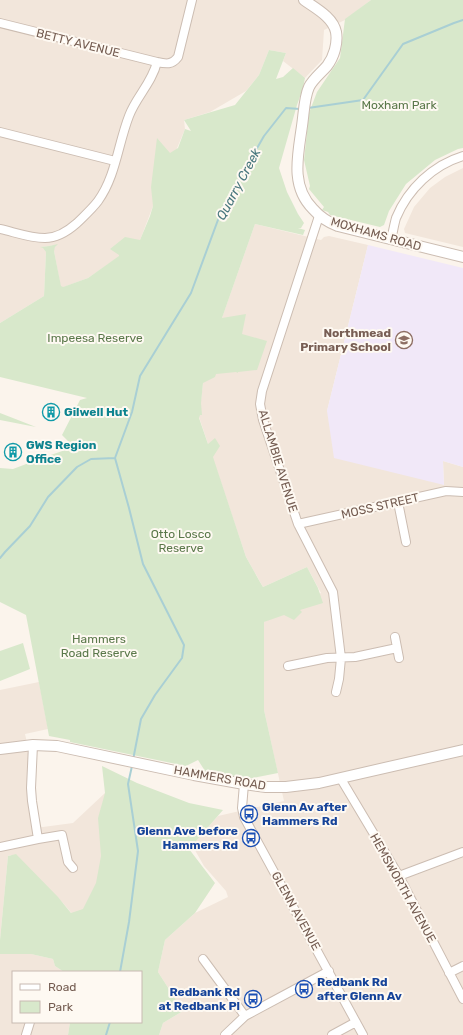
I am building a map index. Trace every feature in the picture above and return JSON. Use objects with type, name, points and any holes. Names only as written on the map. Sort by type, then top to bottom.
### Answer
[{"type":"street","name":"BETTY AVENUE","points":[[0,23],[163,64],[169,64],[174,62],[178,57],[192,0]]},
{"type":"street","name":"MOXHAMS ROAD","points":[[304,0],[321,12],[330,21],[335,28],[336,36],[335,47],[330,61],[312,82],[307,95],[297,159],[300,190],[306,201],[319,216],[338,226],[463,257]]},
{"type":"street","points":[[0,229],[45,238],[58,235],[69,230],[89,212],[98,201],[108,183],[129,116],[152,76],[157,62]]},
{"type":"street","points":[[0,132],[115,161]]},
{"type":"street","points":[[391,240],[397,217],[404,202],[416,186],[435,169],[451,160],[463,156]]},
{"type":"street","name":"ALLAMBIE AVENUE","points":[[319,216],[264,384],[260,404],[262,420],[298,524],[333,592],[341,658],[336,692]]},
{"type":"street","name":"MOSS STREET","points":[[298,524],[446,491],[463,492]]},
{"type":"street","points":[[398,502],[406,542]]},
{"type":"street","points":[[395,637],[399,658]]},
{"type":"street","points":[[288,666],[327,658],[355,657],[397,648]]},
{"type":"street","points":[[33,745],[32,801],[38,839]]},
{"type":"street","name":"HAMMERS ROAD","points":[[0,749],[33,745],[57,746],[167,769],[266,787],[286,787],[341,779],[463,750]]},
{"type":"street","name":"HEMSWORTH AVENUE","points":[[341,779],[399,876],[463,999]]},
{"type":"street","name":"GLENN AVENUE","points":[[244,784],[242,808],[244,817],[364,1035]]},
{"type":"street","points":[[0,847],[62,835],[68,862],[73,868]]},
{"type":"street","points":[[399,876],[463,852]]},
{"type":"street","points":[[203,959],[245,1016]]},
{"type":"street","points":[[449,973],[463,966]]},
{"type":"street","points":[[225,1035],[245,1016],[329,971]]},
{"type":"street","points":[[332,1035],[356,1022]]},
{"type":"street","points":[[26,1035],[30,1023]]},
{"type":"shaded area","points":[[0,0],[371,0],[345,20],[324,30],[322,60],[305,78],[283,61],[286,53],[269,50],[259,75],[246,91],[210,112],[184,120],[185,129],[139,243],[88,278],[61,288],[54,251],[56,245],[41,247],[45,249],[46,252],[44,296],[0,323]]},
{"type":"shaded area","points":[[463,168],[463,247],[405,233],[404,229],[414,207],[430,188],[445,177]]},
{"type":"shaded area","points":[[255,224],[321,240],[324,237],[329,236],[368,245],[327,411],[444,485],[443,461],[463,467],[463,1035],[159,1035],[163,1023],[183,1011],[158,972],[165,940],[195,913],[228,897],[226,891],[204,866],[192,845],[218,816],[284,801],[264,710],[264,622],[321,593],[307,567],[263,587],[246,557],[199,417],[204,375],[218,329]]},
{"type":"shaded area","name":"Northmead Primary School","points":[[368,245],[463,268],[463,467],[443,461],[444,485],[334,458],[327,411]]},
{"type":"shaded area","points":[[39,682],[48,729],[25,734],[30,756],[33,826],[43,827],[73,823],[105,793],[116,901],[74,916],[63,903],[11,855],[8,856],[0,940],[0,690]]},
{"type":"shaded area","points":[[0,954],[31,954],[53,959],[55,966],[62,971],[12,971],[12,1023],[70,1023],[68,1035],[0,1035]]},
{"type":"green space","name":"Moxham Park","points":[[371,0],[463,0],[463,148],[435,160],[406,184],[389,211],[384,225],[380,227],[330,215],[328,212],[322,210],[324,207],[309,189],[310,186],[304,160],[309,113],[317,92],[340,58],[345,19]]},
{"type":"green space","points":[[269,50],[286,53],[276,79],[283,77],[293,68],[305,78],[279,168],[287,192],[304,223],[301,228],[298,228],[305,230],[303,235],[255,224],[222,318],[246,314],[242,334],[267,341],[257,370],[216,374],[215,377],[203,383],[201,403],[202,415],[200,415],[199,418],[208,444],[215,438],[220,446],[213,457],[246,557],[263,587],[307,567],[318,588],[323,603],[300,610],[302,612],[294,620],[284,615],[264,622],[264,710],[278,773],[247,779],[219,776],[205,771],[198,760],[186,766],[70,742],[70,740],[49,736],[26,615],[0,602],[0,468],[13,469],[74,447],[62,435],[80,400],[87,398],[0,377],[0,323],[44,296],[46,252],[40,247],[58,244],[54,251],[61,286],[63,287],[88,278],[119,256],[110,249],[125,237],[140,240],[153,206],[151,187],[157,138],[170,153],[178,148],[185,129],[191,131],[184,120],[235,105],[259,75]]},
{"type":"green space","points":[[0,413],[36,427],[0,420]]},
{"type":"green space","points":[[23,643],[30,669],[0,681],[0,651]]},
{"type":"green space","points":[[102,766],[137,783],[189,803],[223,810],[189,849],[215,883],[195,913],[165,940],[158,972],[183,1011],[163,1023],[159,1035],[68,1035],[70,1023],[142,1023],[142,971],[62,971],[55,966],[53,959],[31,954],[0,954],[8,856],[16,854],[58,897],[71,913],[83,909],[96,883],[101,856],[98,818],[105,793]]},
{"type":"waterway","name":"Quarry Creek","points":[[308,108],[363,100],[403,44],[463,20]]},
{"type":"waterway","name":"Quarry Creek","points":[[115,458],[132,412],[140,376],[191,293],[222,209],[264,136],[286,108],[300,109]]},
{"type":"waterway","points":[[115,458],[143,564],[184,645],[182,658],[155,695],[141,719],[133,760]]},
{"type":"waterway","points":[[0,558],[30,526],[48,497],[77,467],[91,459],[115,458]]},
{"type":"waterway","points":[[120,971],[129,922],[138,851],[128,784],[132,766]]},
{"type":"waterway","points":[[106,1035],[110,1023]]},
{"type":"place","name":"Northmead Primary School","points":[[404,340]]},
{"type":"place","name":"Gilwell Hut","points":[[51,412]]},
{"type":"place","name":"GWS Region Office","points":[[13,452]]},
{"type":"place","name":"Glenn Av after Hammers Rd","points":[[249,814]]},
{"type":"place","name":"Glenn Ave before Hammers Rd","points":[[251,838]]},
{"type":"place","name":"Redbank Rd after Glenn Av","points":[[304,989]]},
{"type":"place","name":"Redbank Rd at Redbank Pl","points":[[253,999]]},
{"type":"park label","name":"Impeesa Reserve","points":[[95,338]]},
{"type":"park label","name":"Otto Losco Reserve","points":[[181,541]]},
{"type":"park label","name":"Hammers Road Reserve","points":[[99,646]]}]
